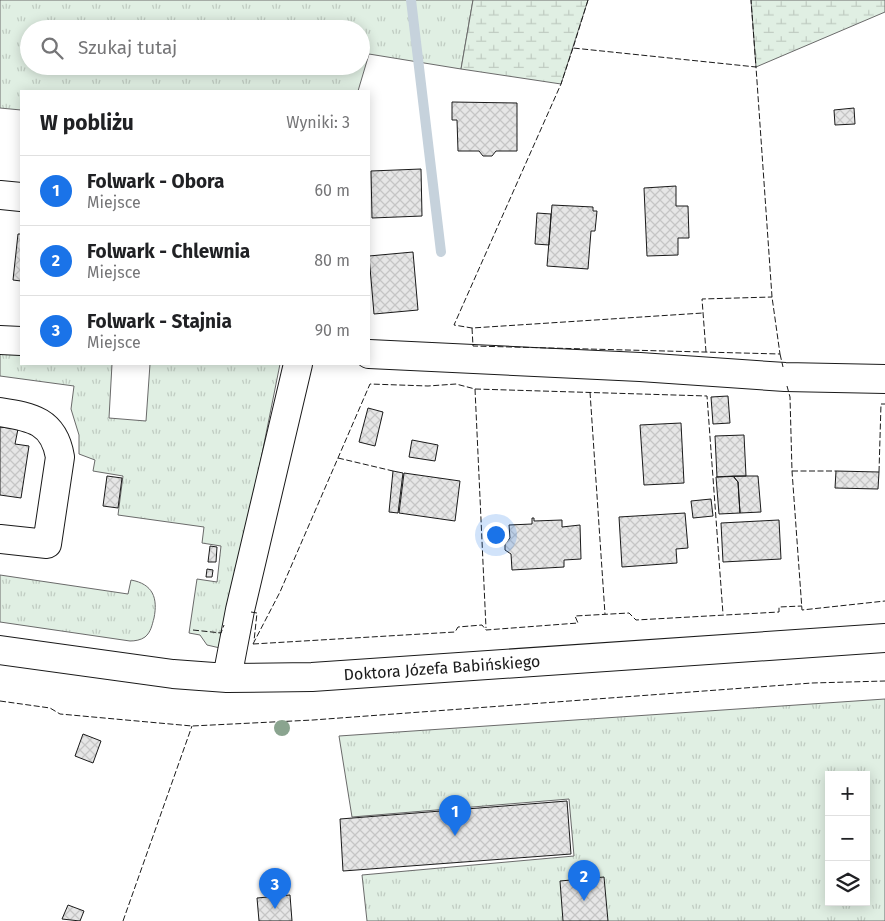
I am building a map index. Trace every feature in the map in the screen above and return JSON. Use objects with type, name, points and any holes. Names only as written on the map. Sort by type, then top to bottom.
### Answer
[{"type":"street","points":[[0,195],[20,197]]},
{"type":"street","points":[[0,340],[20,341]]},
{"type":"street","points":[[370,354],[640,367],[785,377],[885,379]]},
{"type":"street","points":[[227,678],[240,610],[298,365]]},
{"type":"street","points":[[0,412],[33,418],[45,425],[58,445],[60,457],[47,544],[0,539]]},
{"type":"street","name":"Doktora Józefa Babińskiego","points":[[0,650],[92,664],[227,678],[359,674],[885,638]]},
{"type":"green space","points":[[0,0],[473,0],[461,69],[370,54],[370,20],[20,20],[20,75],[363,75],[358,90],[20,90],[20,110],[0,108]]},
{"type":"green space","points":[[473,0],[588,0],[561,84],[461,69]]},
{"type":"green space","points":[[751,0],[885,0],[885,12],[756,67]]},
{"type":"green space","points":[[0,353],[20,354],[20,365],[112,365],[109,418],[146,421],[150,365],[280,365],[229,619],[220,648],[207,645],[200,635],[189,633],[197,579],[217,582],[221,546],[202,543],[204,527],[118,515],[123,476],[93,471],[95,460],[79,454],[79,435],[71,409],[74,386],[0,376]]},
{"type":"green space","points":[[0,575],[128,594],[131,580],[138,582],[149,589],[154,598],[155,611],[152,626],[145,637],[130,641],[0,622]]},
{"type":"green space","points":[[885,699],[885,921],[367,921],[362,875],[574,856],[569,799],[352,817],[339,736]]},
{"type":"building","points":[[452,102],[517,103],[517,151],[496,151],[492,156],[483,156],[479,151],[458,151],[457,120],[452,120]]},
{"type":"building","points":[[854,108],[855,124],[835,125],[834,110]]},
{"type":"building","points":[[421,169],[422,216],[372,218],[371,171]]},
{"type":"building","points":[[676,186],[676,206],[688,206],[689,238],[678,238],[678,255],[647,256],[644,188]]},
{"type":"building","points":[[552,205],[593,207],[593,211],[597,211],[595,231],[591,231],[588,269],[547,266]]},
{"type":"building","points":[[537,213],[551,214],[549,245],[535,244]]},
{"type":"building","points":[[18,234],[20,234],[20,281],[13,280]]},
{"type":"building","points":[[413,252],[418,310],[374,314],[370,256]]},
{"type":"building","points":[[728,396],[730,423],[713,424],[711,397]]},
{"type":"building","points":[[368,408],[383,412],[375,446],[359,442]]},
{"type":"building","points":[[681,423],[684,483],[644,485],[640,425]]},
{"type":"building","points":[[0,427],[18,429],[15,444],[29,446],[21,498],[0,495]]},
{"type":"building","points":[[744,435],[746,476],[717,477],[715,436]]},
{"type":"building","points":[[412,440],[438,445],[435,461],[409,457]]},
{"type":"building","points":[[393,471],[403,473],[398,513],[389,512]]},
{"type":"building","points":[[836,471],[879,472],[878,489],[835,488]]},
{"type":"building","points":[[404,473],[460,481],[455,521],[399,513]]},
{"type":"building","points":[[107,476],[122,478],[118,508],[103,506]]},
{"type":"building","points":[[733,476],[738,482],[740,513],[719,514],[716,477]]},
{"type":"building","points":[[733,476],[758,476],[761,512],[740,513],[738,482]]},
{"type":"building","points":[[711,499],[713,516],[693,518],[691,501]]},
{"type":"building","points":[[685,513],[688,548],[676,549],[677,563],[622,567],[619,517]]},
{"type":"building","points":[[532,518],[534,518],[534,521],[562,520],[562,527],[580,525],[581,559],[564,560],[564,567],[512,570],[511,554],[505,550],[505,544],[510,538],[509,525],[532,524]]},
{"type":"building","points":[[779,520],[781,559],[723,562],[721,523]]},
{"type":"building","points":[[210,546],[217,547],[216,562],[208,562]]},
{"type":"building","points":[[207,569],[213,570],[212,577],[206,577]]},
{"type":"building","points":[[83,734],[101,741],[93,763],[75,756]]},
{"type":"building","points":[[567,801],[571,854],[343,871],[340,819]]},
{"type":"building","points":[[604,877],[608,921],[563,921],[560,881]]},
{"type":"building","points":[[290,895],[292,921],[259,921],[257,898]]},
{"type":"building","points":[[68,905],[84,911],[80,921],[62,919]]},
{"type":"waterway","points":[[411,0],[441,252]]},
{"type":"fence","points":[[588,0],[573,48],[756,67],[751,0]]},
{"type":"fence","points":[[573,48],[561,84],[454,325],[472,328],[703,313]]},
{"type":"fence","points":[[472,328],[473,346],[780,354],[772,297],[756,67]]},
{"type":"fence","points":[[706,352],[702,299],[772,297]]},
{"type":"fence","points":[[780,354],[783,367]]},
{"type":"fence","points":[[253,644],[280,592],[370,384],[428,386],[456,384],[475,389],[707,396],[723,614]]},
{"type":"fence","points":[[787,386],[790,397],[792,471],[802,610],[885,601]]},
{"type":"fence","points":[[475,389],[486,628]]},
{"type":"fence","points":[[590,392],[605,614]]},
{"type":"fence","points":[[879,472],[881,404],[885,404]]},
{"type":"fence","points":[[338,458],[393,471]]},
{"type":"fence","points":[[792,471],[836,471]]},
{"type":"fence","points":[[253,644],[455,632],[458,627],[482,625],[486,630],[578,623],[575,616],[629,613],[636,620],[779,612],[779,607],[802,606]]},
{"type":"fence","points":[[251,612],[257,613],[254,641]]},
{"type":"fence","points":[[193,630],[221,633],[224,625]]},
{"type":"fence","points":[[0,701],[50,708],[60,714],[192,726],[313,720],[812,683],[885,681]]},
{"type":"fence","points":[[123,921],[192,726]]},
{"type":"place","name":"Folwark - Obora","points":[[455,836]]},
{"type":"place","name":"Folwark - Chlewnia","points":[[584,901]]},
{"type":"place","name":"Folwark - Stajnia","points":[[275,909]]}]
